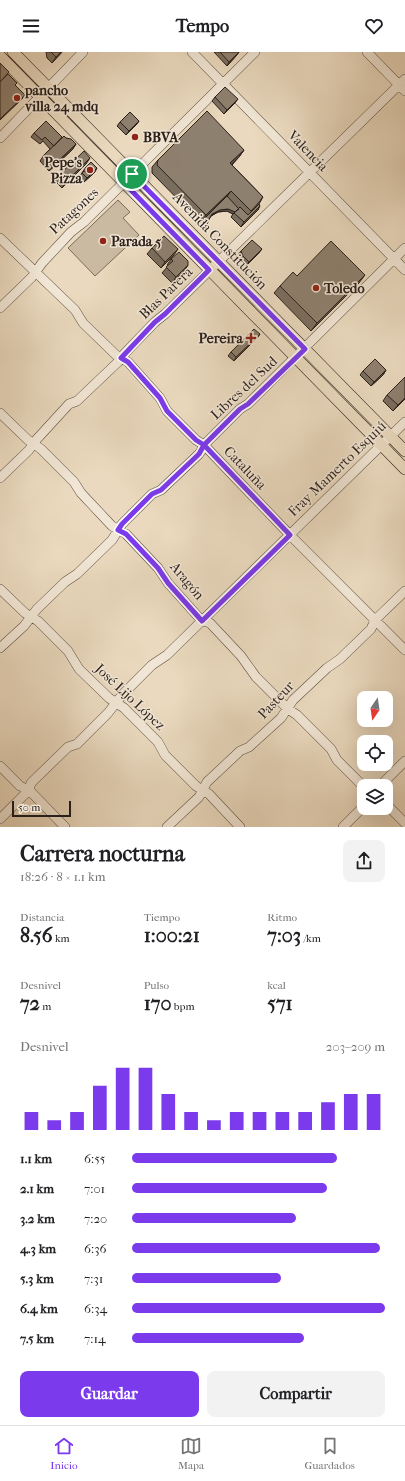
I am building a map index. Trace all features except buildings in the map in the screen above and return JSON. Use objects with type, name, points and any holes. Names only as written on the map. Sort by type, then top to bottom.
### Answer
[{"type":"main road","name":"Avenida Constitución","points":[[13,52],[405,451]]},
{"type":"main road","name":"Avenida Constitución","points":[[0,56],[405,469]]},
{"type":"street","points":[[0,138],[41,98],[48,88],[83,52]]},
{"type":"street","name":"Valencia","points":[[192,52],[405,270]]},
{"type":"street","name":"Patagones","points":[[0,308],[71,232],[84,222],[124,183],[255,52]]},
{"type":"street","points":[[367,52],[403,85]]},
{"type":"street","name":"Blas Parera","points":[[0,478],[29,450],[69,404],[77,401],[155,322],[165,314],[310,172],[403,85]]},
{"type":"street","name":"Cataluña","points":[[0,238],[75,310],[83,323],[116,355],[128,362],[160,398],[167,411],[196,440],[204,445],[290,535],[405,650]]},
{"type":"street","name":"Libres del Sud","points":[[0,648],[24,626],[37,609],[65,582],[77,574],[112,540],[122,524],[152,494],[161,490],[199,454],[204,445],[240,409],[248,404],[296,358],[405,248]]},
{"type":"street","name":"Aragón","points":[[0,413],[28,440],[41,449],[58,465],[74,482],[86,499],[112,526],[126,534],[158,568],[168,583],[202,621],[210,623],[241,656],[256,677],[331,749],[337,760],[357,780]]},
{"type":"street","name":"Fray Mamerto Esquiú","points":[[0,819],[29,790],[31,783],[68,747],[76,744],[108,713],[122,695],[152,665],[167,656],[405,422]]},
{"type":"street","name":"José Lijo López","points":[[0,589],[25,613],[38,621],[68,651],[79,669],[108,698],[124,708],[158,742],[165,755],[196,786],[209,794],[240,827]]},
{"type":"street","name":"Pasteur","points":[[167,827],[199,797],[207,782],[240,751],[249,747],[280,718],[288,709],[293,700],[327,668],[340,659],[371,629],[375,620],[405,591]]},
{"type":"street","points":[[387,779],[405,761]]},
{"type":"street","points":[[0,766],[20,786],[29,790],[65,827]]},
{"type":"street","points":[[393,811],[405,823]]},
{"type":"street","points":[[343,827],[357,813]]},
{"type":"shaded area","name":"Parada 5","points":[[118,200],[130,212],[123,218],[139,235],[95,276],[68,248]]},
{"type":"place","name":"pancho villa 24 mdq","points":[[17,98]]},
{"type":"place","name":"BBVA","points":[[135,137]]},
{"type":"place","name":"Pepe's Pizza","points":[[90,170]]},
{"type":"place","name":"Parada 5","points":[[103,241]]},
{"type":"place","name":"Toledo","points":[[316,288]]},
{"type":"place","name":"Pereira","points":[[251,338]]},
{"type":"route","points":[[132,174],[124,183],[209,270],[155,322],[121,358],[128,362],[160,398],[167,411],[196,440],[204,445],[199,454],[161,490],[152,494],[122,524],[118,530],[126,534],[158,568],[168,583],[202,621],[290,535],[204,445],[240,409],[248,404],[305,349],[132,174]]}]
